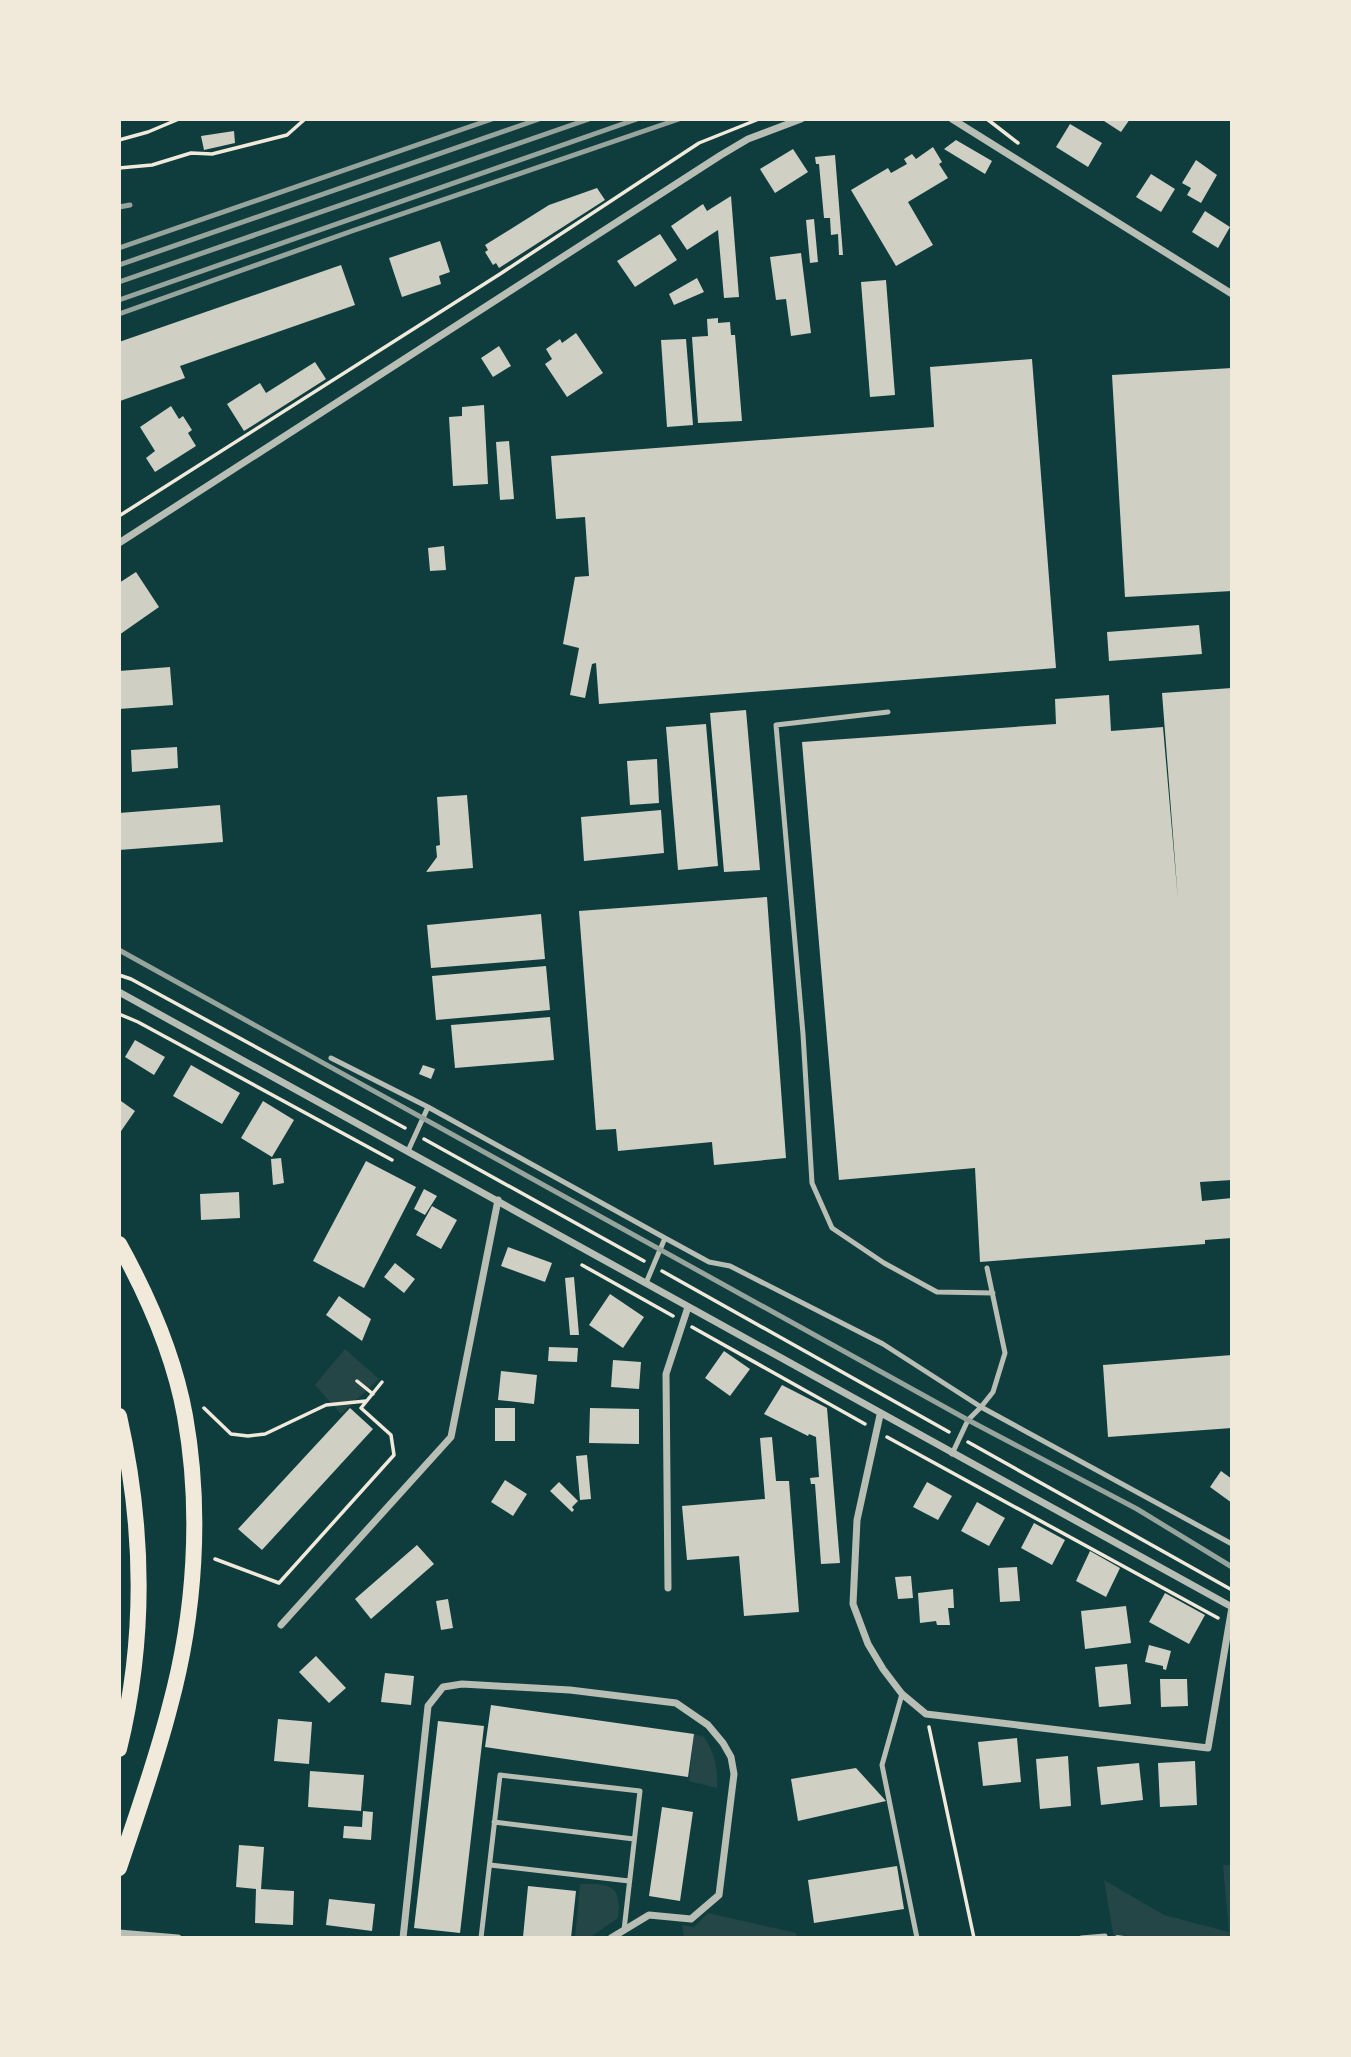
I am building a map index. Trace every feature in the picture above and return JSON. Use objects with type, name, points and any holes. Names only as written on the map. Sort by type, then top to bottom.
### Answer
[{"type":"main road","points":[[119,1244],[147,1296],[177,1381],[190,1454],[194,1531],[186,1629],[171,1705],[119,1868]]},
{"type":"main road","points":[[119,1416],[137,1519],[139,1569],[134,1672],[119,1749]]},
{"type":"street","points":[[119,543],[721,155],[748,139],[801,119]]},
{"type":"street","points":[[952,119],[1232,295]]},
{"type":"street","points":[[119,992],[498,1200],[880,1415],[1232,1607],[1208,1748],[926,1714],[902,1694],[868,1644],[853,1604],[857,1520],[880,1415]]},
{"type":"street","points":[[281,1625],[451,1437],[498,1200]]},
{"type":"street","points":[[668,1588],[666,1374],[688,1307]]},
{"type":"street","points":[[403,1938],[428,1706],[443,1687],[462,1684],[570,1690],[676,1703],[708,1725],[723,1743],[734,1774],[719,1895],[691,1919],[649,1915],[611,1938]]},
{"type":"street","points":[[119,1933],[178,1938]]},
{"type":"lane","points":[[888,712],[776,725],[802,1021],[812,1184],[832,1228],[884,1264],[937,1292],[993,1293]]},
{"type":"lane","points":[[331,1058],[428,1107],[709,1262],[730,1266],[883,1344],[981,1407],[1232,1544]]},
{"type":"lane","points":[[408,1151],[428,1107]]},
{"type":"lane","points":[[646,1283],[665,1238]]},
{"type":"lane","points":[[952,1454],[968,1420],[993,1392],[1005,1353],[987,1268]]},
{"type":"lane","points":[[902,1694],[882,1765],[916,1938]]},
{"type":"lane","points":[[481,1938],[500,1775],[640,1791],[624,1930]]},
{"type":"lane","points":[[494,1822],[634,1839]]},
{"type":"lane","points":[[490,1865],[629,1881]]},
{"type":"lane","points":[[1081,1938],[1105,1938]]},
{"type":"path","points":[[119,139],[148,132],[179,119]]},
{"type":"path","points":[[119,168],[152,165],[191,153],[212,154],[288,135],[305,119]]},
{"type":"path","points":[[119,516],[500,274],[699,143],[759,119]]},
{"type":"path","points":[[119,975],[131,979],[415,1134],[1232,1590]]},
{"type":"path","points":[[357,1381],[373,1394]]},
{"type":"path","points":[[215,1559],[279,1583],[394,1455],[391,1435],[362,1408],[382,1382]]},
{"type":"path","points":[[204,1408],[231,1434],[248,1436],[265,1434],[326,1405],[367,1401]]},
{"type":"path","points":[[926,1714],[974,1938]]},
{"type":"shaded area","points":[[345,1349],[379,1379],[341,1414],[315,1385]]},
{"type":"shaded area","points":[[694,1734],[704,1737],[711,1749],[716,1767],[717,1788],[689,1781]]},
{"type":"shaded area","points":[[1223,1865],[1232,1865],[1232,1938],[1114,1938],[1104,1880],[1164,1915],[1229,1932]]},
{"type":"shaded area","points":[[580,1884],[606,1886],[615,1892],[618,1898],[618,1918],[589,1938],[575,1938]]},
{"type":"shaded area","points":[[708,1913],[796,1933],[797,1938],[684,1938],[682,1925],[694,1927]]},
{"type":"building","points":[[1130,119],[1121,132],[1104,121]]},
{"type":"building","points":[[1070,124],[1102,143],[1088,167],[1056,147]]},
{"type":"building","points":[[234,131],[235,143],[204,150],[201,136]]},
{"type":"building","points":[[956,140],[992,161],[985,174],[944,149]]},
{"type":"building","points":[[933,147],[948,178],[908,202],[933,245],[896,266],[851,190],[888,168],[891,173],[907,164],[904,159],[912,154],[916,159]]},
{"type":"building","points":[[793,149],[808,172],[775,193],[760,169]]},
{"type":"building","points":[[835,155],[843,255],[839,255],[838,234],[831,235],[830,218],[824,218],[819,164],[816,164],[815,157]]},
{"type":"building","points":[[1196,160],[1217,175],[1201,203],[1187,195],[1191,188],[1182,183]]},
{"type":"building","points":[[1151,174],[1175,189],[1161,212],[1136,197]]},
{"type":"building","points":[[597,188],[605,200],[499,268],[496,263],[493,265],[485,252],[488,250],[485,245],[549,205]]},
{"type":"building","points":[[731,196],[739,297],[724,298],[718,230],[687,250],[671,226],[703,204],[707,211]]},
{"type":"building","points":[[1205,211],[1230,227],[1218,248],[1192,232]]},
{"type":"building","points":[[814,219],[818,262],[810,263],[806,220]]},
{"type":"building","points":[[660,234],[677,260],[635,287],[617,261]]},
{"type":"building","points":[[440,241],[450,272],[439,276],[441,284],[402,297],[389,258]]},
{"type":"building","points":[[801,253],[811,333],[791,336],[786,299],[776,300],[770,257]]},
{"type":"building","points":[[341,265],[355,305],[180,366],[185,378],[120,401],[119,342]]},
{"type":"building","points":[[697,278],[704,292],[674,305],[669,294]]},
{"type":"building","points":[[886,280],[895,395],[870,397],[861,282]]},
{"type":"building","points":[[718,318],[718,323],[730,322],[731,335],[735,335],[742,421],[698,423],[692,337],[708,336],[707,319]]},
{"type":"building","points":[[576,333],[603,373],[567,397],[545,364],[552,359],[546,349],[560,339],[562,343]]},
{"type":"building","points":[[686,339],[693,425],[667,427],[661,340]]},
{"type":"building","points":[[499,346],[511,366],[493,377],[481,358]]},
{"type":"building","points":[[1032,359],[1056,668],[599,704],[596,663],[592,664],[585,698],[570,695],[579,648],[563,644],[575,577],[589,576],[585,517],[556,519],[551,456],[934,427],[930,367]]},
{"type":"building","points":[[315,362],[326,379],[244,431],[227,404],[260,383],[266,393]]},
{"type":"building","points":[[1232,368],[1232,591],[1125,597],[1112,375]]},
{"type":"building","points":[[484,405],[488,484],[453,486],[449,417],[462,416],[462,407]]},
{"type":"building","points":[[171,406],[179,419],[183,416],[192,430],[188,433],[196,446],[155,472],[146,458],[155,451],[140,427]]},
{"type":"building","points":[[509,441],[514,499],[500,500],[496,442]]},
{"type":"building","points":[[444,546],[446,570],[430,571],[428,548]]},
{"type":"building","points":[[136,572],[159,607],[119,635],[119,583]]},
{"type":"building","points":[[1199,625],[1202,654],[1109,661],[1107,632]]},
{"type":"building","points":[[170,667],[173,705],[119,709],[119,671]]},
{"type":"building","points":[[1232,688],[1232,1180],[1200,1182],[1202,1201],[1232,1198],[1232,1238],[1205,1240],[1205,1244],[980,1262],[975,1168],[839,1180],[802,742],[1056,724],[1055,699],[1109,695],[1111,731],[1163,727],[1178,900],[1162,693]]},
{"type":"building","points":[[746,710],[760,870],[724,872],[710,713]]},
{"type":"building","points":[[706,724],[718,866],[678,870],[666,727]]},
{"type":"building","points":[[177,747],[178,768],[132,772],[131,750]]},
{"type":"building","points":[[657,759],[659,803],[630,805],[627,761]]},
{"type":"building","points":[[467,795],[473,868],[426,872],[437,857],[436,846],[440,845],[437,797]]},
{"type":"building","points":[[220,805],[223,842],[119,850],[119,813]]},
{"type":"building","points":[[661,810],[664,853],[584,861],[581,817]]},
{"type":"building","points":[[767,897],[786,1158],[714,1165],[712,1142],[618,1151],[616,1129],[596,1130],[579,911]]},
{"type":"building","points":[[541,914],[545,959],[431,968],[427,925]]},
{"type":"building","points":[[546,966],[550,1010],[436,1020],[432,976]]},
{"type":"building","points":[[550,1017],[554,1060],[455,1068],[451,1025]]},
{"type":"building","points":[[135,1040],[165,1057],[154,1075],[125,1057]]},
{"type":"building","points":[[191,1065],[240,1093],[222,1124],[173,1096]]},
{"type":"building","points":[[423,1065],[435,1069],[431,1079],[419,1074]]},
{"type":"building","points":[[121,1101],[135,1111],[119,1134],[119,1104]]},
{"type":"building","points":[[263,1101],[294,1120],[272,1157],[241,1138]]},
{"type":"building","points":[[281,1158],[284,1183],[273,1185],[271,1159]]},
{"type":"building","points":[[366,1161],[416,1187],[364,1288],[313,1261]]},
{"type":"building","points":[[424,1189],[437,1196],[425,1215],[414,1209]]},
{"type":"building","points":[[239,1192],[240,1218],[201,1220],[200,1194]]},
{"type":"building","points":[[432,1206],[457,1220],[441,1249],[416,1235]]},
{"type":"building","points":[[508,1247],[552,1263],[545,1282],[501,1266]]},
{"type":"building","points":[[395,1263],[415,1279],[404,1293],[384,1277]]},
{"type":"building","points":[[574,1277],[579,1335],[570,1335],[565,1278]]},
{"type":"building","points":[[610,1294],[644,1317],[623,1348],[589,1325]]},
{"type":"building","points":[[339,1296],[371,1319],[362,1341],[326,1315]]},
{"type":"building","points":[[549,1347],[578,1348],[577,1362],[548,1361]]},
{"type":"building","points":[[724,1351],[750,1369],[730,1396],[705,1378]]},
{"type":"building","points":[[1232,1355],[1232,1428],[1108,1437],[1103,1365]]},
{"type":"building","points":[[613,1360],[641,1362],[639,1389],[611,1387]]},
{"type":"building","points":[[501,1371],[537,1375],[534,1404],[498,1400]]},
{"type":"building","points":[[782,1385],[827,1408],[840,1563],[821,1564],[815,1484],[811,1484],[810,1478],[819,1477],[816,1437],[809,1434],[808,1436],[764,1414]]},
{"type":"building","points":[[350,1408],[373,1429],[262,1550],[238,1529]]},
{"type":"building","points":[[495,1408],[515,1408],[515,1441],[495,1441]]},
{"type":"building","points":[[590,1408],[639,1409],[639,1444],[589,1443]]},
{"type":"building","points":[[772,1437],[776,1481],[789,1481],[799,1612],[744,1616],[739,1556],[687,1560],[682,1506],[765,1499],[760,1438]]},
{"type":"building","points":[[587,1455],[591,1499],[580,1500],[576,1456]]},
{"type":"building","points":[[1221,1471],[1232,1479],[1232,1503],[1210,1487]]},
{"type":"building","points":[[505,1480],[527,1494],[513,1516],[491,1502]]},
{"type":"building","points":[[559,1482],[578,1501],[572,1507],[572,1512],[550,1491]]},
{"type":"building","points":[[927,1482],[952,1496],[938,1520],[913,1507]]},
{"type":"building","points":[[977,1502],[1005,1518],[989,1546],[961,1531]]},
{"type":"building","points":[[1034,1523],[1065,1540],[1052,1565],[1021,1548]]},
{"type":"building","points":[[417,1545],[434,1564],[371,1619],[355,1599]]},
{"type":"building","points":[[1090,1551],[1120,1568],[1106,1597],[1076,1581]]},
{"type":"building","points":[[1017,1567],[1020,1601],[1000,1602],[998,1568]]},
{"type":"building","points":[[911,1576],[913,1598],[898,1599],[895,1577]]},
{"type":"building","points":[[953,1589],[954,1608],[948,1608],[950,1625],[937,1625],[936,1621],[920,1623],[918,1593]]},
{"type":"building","points":[[1165,1593],[1205,1615],[1189,1644],[1149,1622]]},
{"type":"building","points":[[448,1599],[453,1628],[441,1630],[436,1601]]},
{"type":"building","points":[[1126,1606],[1131,1643],[1085,1649],[1081,1611]]},
{"type":"building","points":[[1149,1645],[1171,1651],[1166,1670],[1163,1666],[1145,1662]]},
{"type":"building","points":[[316,1656],[346,1688],[329,1703],[299,1672]]},
{"type":"building","points":[[1127,1664],[1131,1704],[1099,1707],[1095,1667]]},
{"type":"building","points":[[385,1673],[414,1676],[411,1705],[381,1702]]},
{"type":"building","points":[[1160,1679],[1187,1679],[1188,1706],[1161,1707]]},
{"type":"building","points":[[491,1705],[694,1734],[688,1777],[485,1747]]},
{"type":"building","points":[[278,1719],[312,1722],[309,1764],[274,1761]]},
{"type":"building","points":[[438,1721],[484,1726],[460,1933],[414,1928]]},
{"type":"building","points":[[1017,1738],[1021,1782],[983,1786],[978,1742]]},
{"type":"building","points":[[1068,1756],[1071,1806],[1040,1809],[1036,1759]]},
{"type":"building","points":[[1195,1761],[1197,1805],[1160,1807],[1158,1763]]},
{"type":"building","points":[[1139,1763],[1143,1800],[1101,1805],[1097,1767]]},
{"type":"building","points":[[856,1768],[886,1801],[798,1821],[791,1779]]},
{"type":"building","points":[[310,1771],[364,1775],[361,1811],[308,1807]]},
{"type":"building","points":[[662,1807],[693,1812],[680,1901],[649,1896]]},
{"type":"building","points":[[363,1811],[373,1812],[371,1840],[343,1838],[344,1826],[362,1827]]},
{"type":"building","points":[[239,1845],[264,1847],[261,1889],[294,1891],[293,1925],[255,1923],[256,1889],[236,1887]]},
{"type":"building","points":[[897,1866],[904,1909],[814,1923],[808,1880]]},
{"type":"building","points":[[528,1886],[576,1891],[571,1938],[523,1937]]},
{"type":"building","points":[[329,1899],[375,1904],[372,1931],[326,1925]]},
{"type":"railway","points":[[119,248],[492,119]]},
{"type":"railway","points":[[119,265],[539,119]]},
{"type":"railway","points":[[119,282],[589,119]]},
{"type":"railway","points":[[119,300],[637,119]]},
{"type":"railway","points":[[119,314],[679,119]]},
{"type":"railway","points":[[119,207],[130,205]]},
{"type":"railway","points":[[119,950],[968,1420],[1137,1509],[1232,1567]]}]
